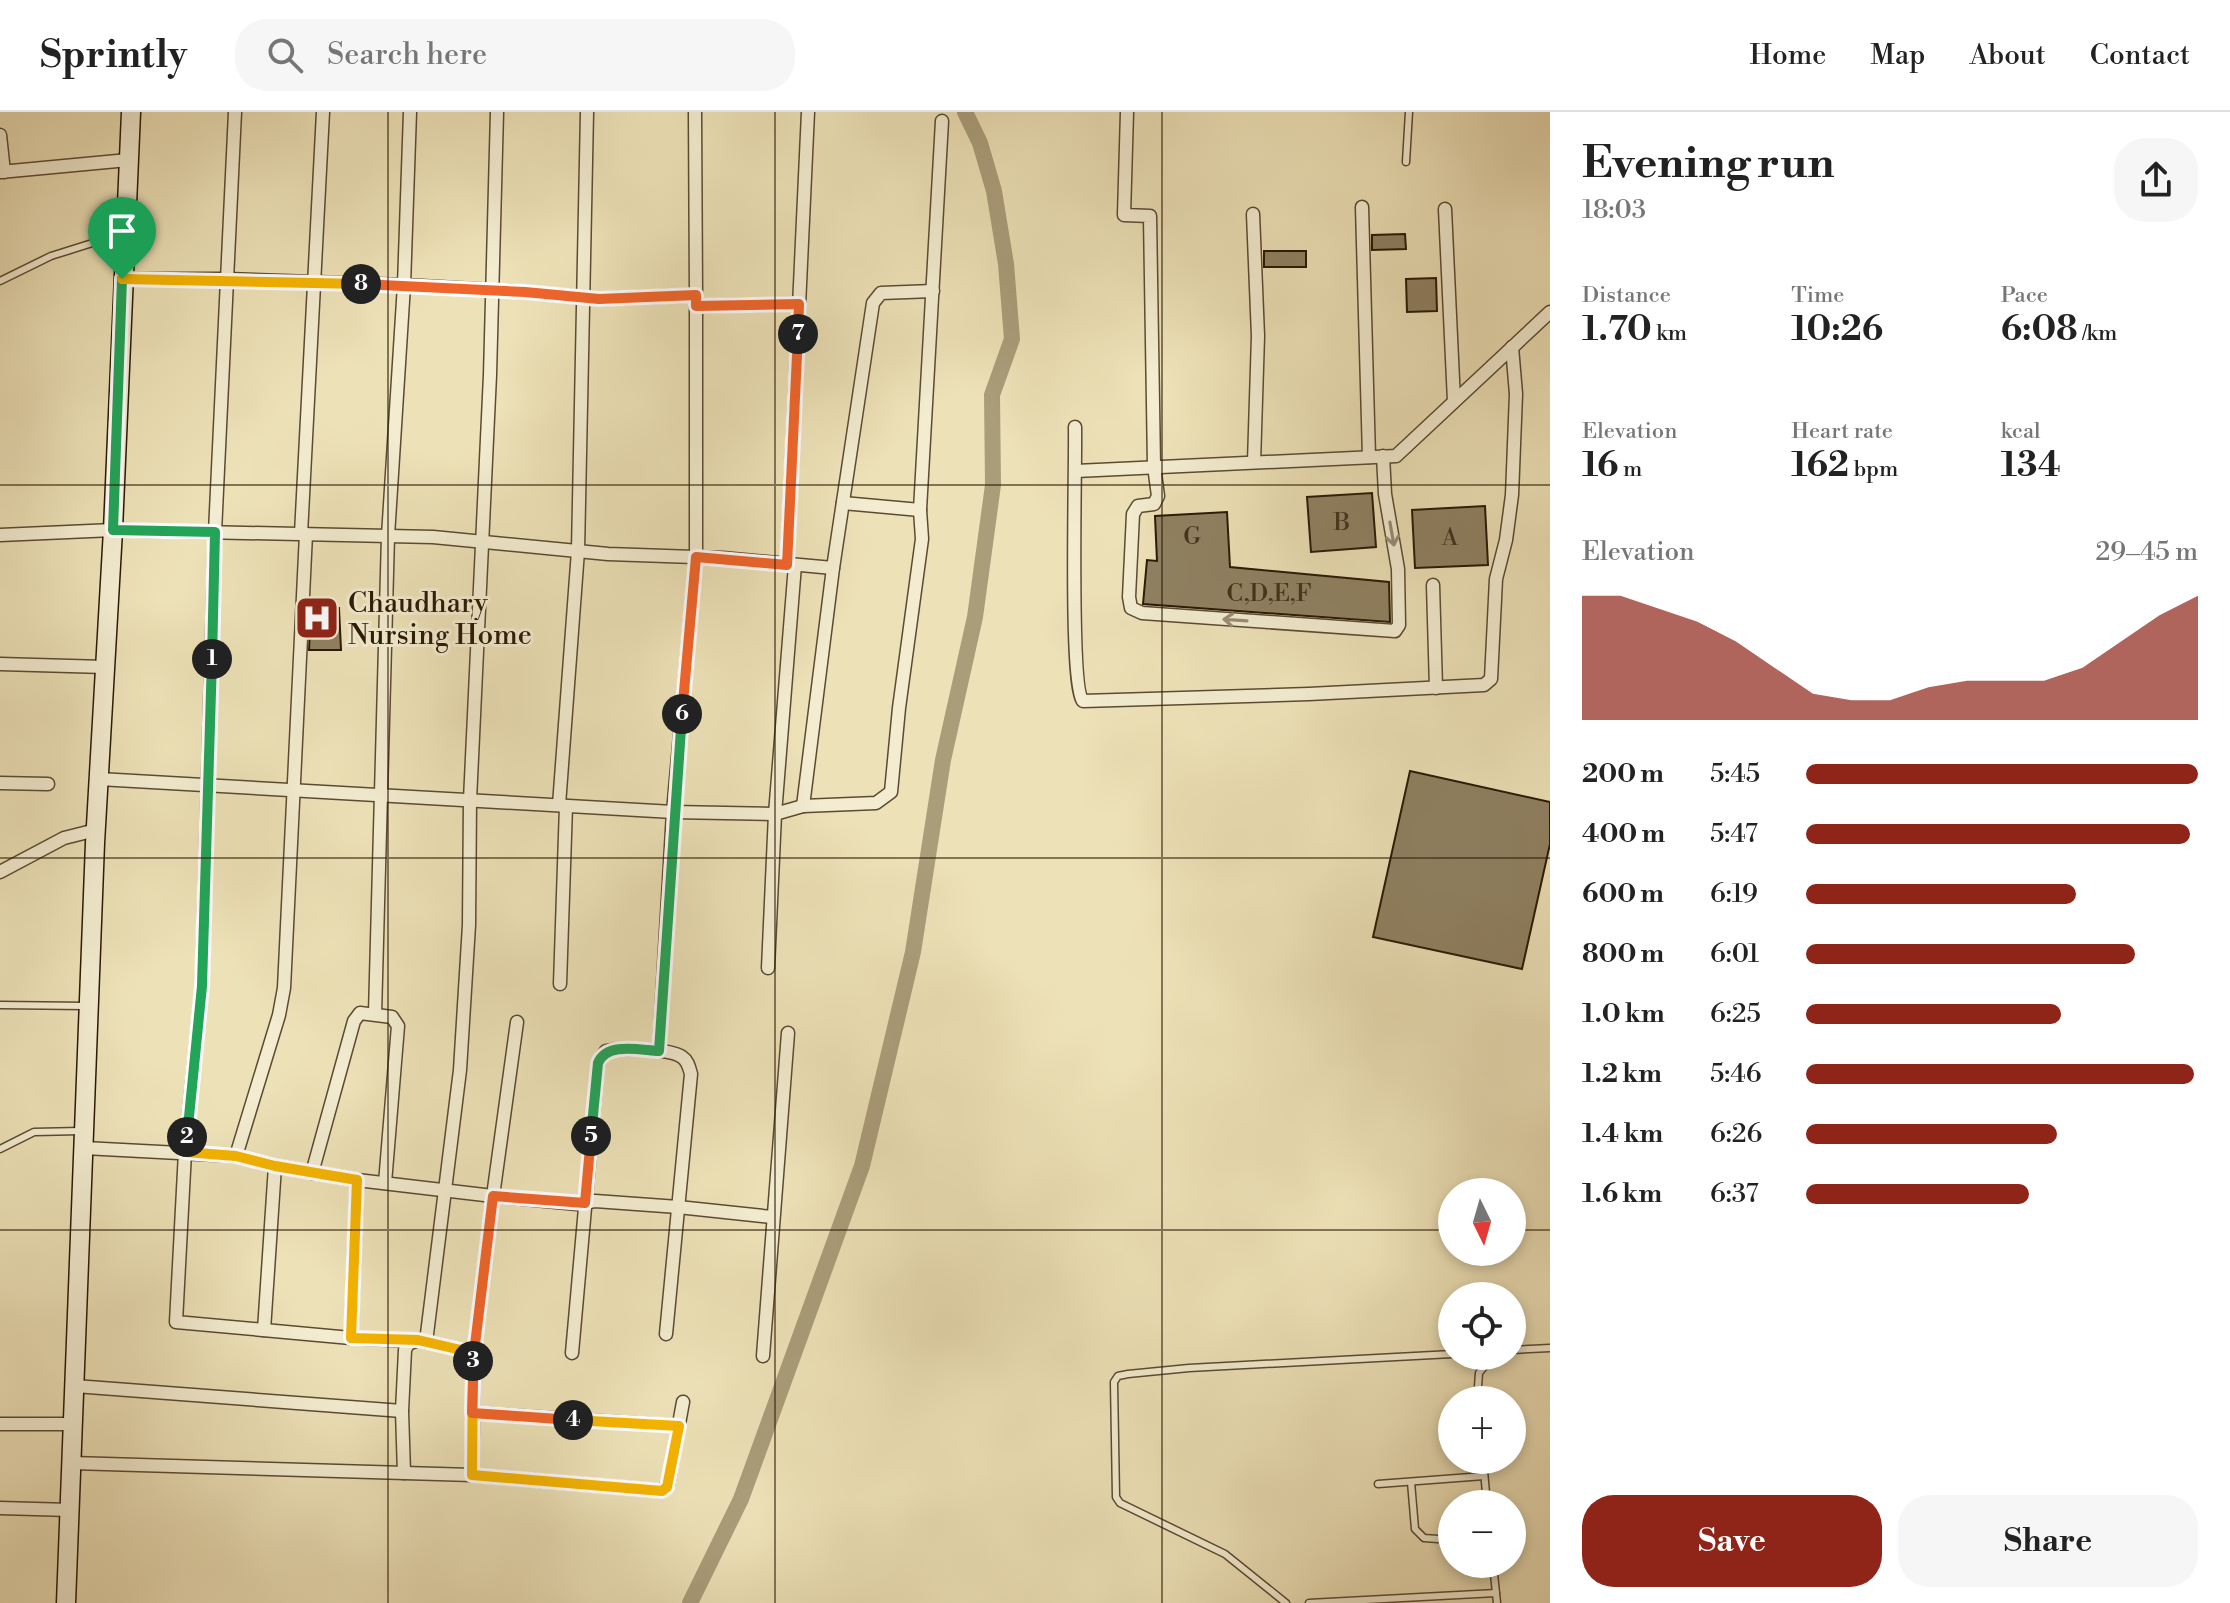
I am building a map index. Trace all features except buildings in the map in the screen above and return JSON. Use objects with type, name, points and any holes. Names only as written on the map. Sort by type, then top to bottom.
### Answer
[{"type":"street","points":[[66,1603],[96,830],[131,112]]},
{"type":"street","points":[[235,112],[215,532],[202,986],[185,1152],[176,1322],[426,1342],[474,1353]]},
{"type":"street","points":[[236,1156],[279,1015],[284,988],[295,790],[312,282],[323,112]]},
{"type":"street","points":[[375,1014],[388,536],[404,285],[410,112]]},
{"type":"street","points":[[426,1342],[460,1070],[468,940],[470,800],[490,375],[497,112]]},
{"type":"street","points":[[560,984],[562,805],[578,551],[587,112]]},
{"type":"street","points":[[659,1051],[673,812],[696,557],[695,112]]},
{"type":"street","points":[[768,968],[791,565],[808,112]]},
{"type":"street","points":[[1127,112],[1124,215],[1150,216],[1154,466],[1158,496],[1154,504],[1138,506],[1133,514],[1131,608],[1142,613],[1390,632],[1399,625],[1398,569],[1385,494],[1383,456]]},
{"type":"street","points":[[99,779],[673,812],[775,814],[803,806],[876,803],[887,798],[891,792],[922,539],[920,510],[942,121]]},
{"type":"street","points":[[0,135],[2,172],[128,160]]},
{"type":"street","points":[[1362,207],[1369,457]]},
{"type":"street","points":[[1445,209],[1454,401]]},
{"type":"street","points":[[1253,214],[1258,336],[1254,462]]},
{"type":"street","points":[[122,279],[404,285],[599,299],[799,304]]},
{"type":"street","points":[[803,806],[833,568],[873,303],[881,293],[933,291]]},
{"type":"street","points":[[1076,471],[1396,456],[1550,312]]},
{"type":"street","points":[[1075,427],[1074,623],[1078,691],[1083,701],[1247,697],[1484,685],[1491,679],[1495,589],[1512,495],[1516,394],[1512,347]]},
{"type":"street","points":[[843,503],[920,510]]},
{"type":"street","points":[[0,535],[113,530],[388,536],[833,568]]},
{"type":"street","points":[[1433,585],[1436,688]]},
{"type":"street","points":[[0,664],[105,667]]},
{"type":"street","points":[[0,783],[48,784]]},
{"type":"street","points":[[0,872],[64,838],[96,830]]},
{"type":"street","points":[[312,1173],[354,1021],[360,1013],[375,1014],[392,1017],[398,1026],[385,1183]]},
{"type":"street","points":[[472,1475],[474,1353],[517,1022]]},
{"type":"street","points":[[763,1356],[788,1033]]},
{"type":"street","points":[[572,1353],[598,1063],[606,1051],[614,1049],[680,1055],[687,1062],[691,1074],[666,1334]]},
{"type":"street","points":[[84,1140],[236,1156],[312,1173],[493,1196],[678,1207],[772,1217]]},
{"type":"street","points":[[264,1330],[275,1166]]},
{"type":"street","points":[[351,1338],[357,1180]]},
{"type":"street","points":[[404,1473],[402,1411],[405,1350],[412,1341]]},
{"type":"street","points":[[75,1386],[402,1411]]},
{"type":"street","points":[[72,1463],[472,1475],[662,1491],[668,1484],[683,1402]]},
{"type":"street","points":[[472,1413],[679,1426]]},
{"type":"street","points":[[0,1424],[73,1424]]},
{"type":"street","points":[[0,1508],[70,1510]]},
{"type":"lane","points":[[1406,162],[1409,112]]},
{"type":"lane","points":[[0,281],[51,256],[124,233]]},
{"type":"lane","points":[[0,1005],[89,1006]]},
{"type":"lane","points":[[0,1149],[34,1132],[84,1140]]},
{"type":"lane","points":[[1526,1349],[1550,1348]]},
{"type":"lane","points":[[1286,1603],[1225,1554],[1120,1503],[1116,1497],[1114,1382],[1118,1376],[1128,1374],[1189,1368],[1438,1355]]},
{"type":"lane","points":[[1378,1484],[1484,1476],[1486,1490]]},
{"type":"lane","points":[[1411,1482],[1415,1529],[1424,1538],[1438,1539]]},
{"type":"lane","points":[[1494,1578],[1497,1603]]},
{"type":"lane","points":[[1309,1603],[1496,1593]]},
{"type":"waterway","points":[[690,1603],[741,1499],[862,1166],[913,952],[943,760],[975,617],[993,485],[992,395],[1012,339],[1006,264],[994,191],[980,143],[965,112]]},
{"type":"place","name":"Chaudhary Nursing Home","points":[[317,618]]},
{"type":"route","points":[[122,279],[113,530],[215,532],[202,986],[185,1152],[236,1156],[357,1180],[351,1338],[418,1340],[474,1353],[472,1413],[472,1475],[665,1490],[679,1426],[472,1413],[474,1353],[493,1196],[585,1203],[601,1056],[614,1049],[659,1051],[673,812],[696,557],[787,565],[799,304],[696,306],[696,295],[599,299],[404,285],[122,279]]}]
